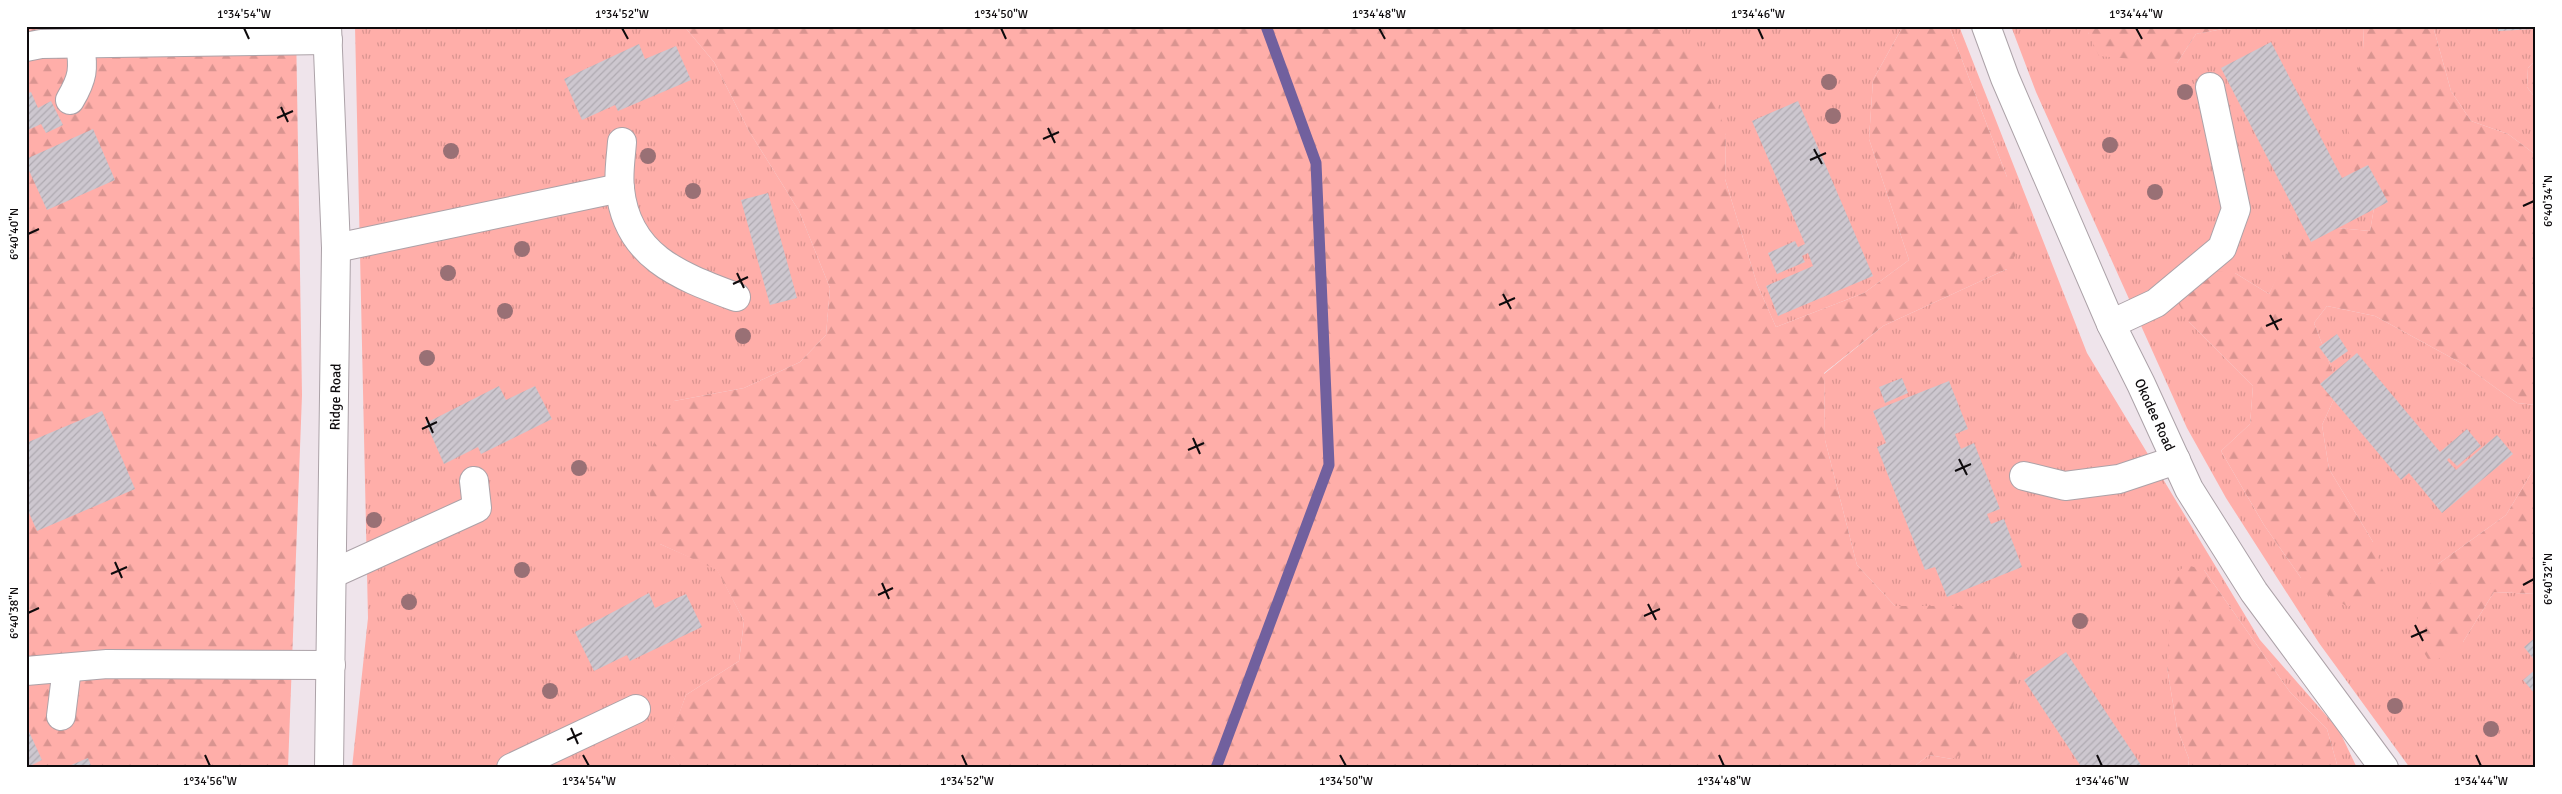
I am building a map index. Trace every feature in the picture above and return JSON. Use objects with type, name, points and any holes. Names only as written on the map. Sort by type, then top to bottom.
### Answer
[{"type":"street","name":"Okodee Road","points":[[1986,26],[2005,78],[2111,324],[2189,489],[2254,592],[2384,768]]},
{"type":"street","points":[[26,47],[41,44],[327,33]]},
{"type":"street","name":"Ridge Road","points":[[327,33],[336,248],[329,768]]},
{"type":"street","points":[[70,100],[81,80],[84,64],[80,44]]},
{"type":"street","points":[[2111,324],[2156,303],[2222,248],[2236,208],[2210,86]]},
{"type":"street","points":[[622,142],[620,188],[629,226],[647,251],[685,278],[736,297]]},
{"type":"street","points":[[336,248],[620,188]]},
{"type":"street","points":[[2024,476],[2065,486],[2118,479],[2176,460]]},
{"type":"street","points":[[332,574],[477,508],[474,481]]},
{"type":"street","points":[[26,671],[107,664],[331,665]]},
{"type":"street","points":[[60,716],[67,668]]},
{"type":"street","points":[[511,768],[636,710]]},
{"type":"green space","points":[[26,26],[296,26],[302,395],[288,768],[26,768]]},
{"type":"green space","points":[[355,26],[684,26],[714,62],[749,131],[799,211],[830,288],[826,335],[800,362],[744,388],[674,401],[660,544],[717,569],[744,621],[739,661],[686,695],[667,748],[681,768],[352,768],[368,618]]},
{"type":"green space","points":[[684,26],[1653,26],[1705,61],[1726,135],[1725,179],[1757,284],[1776,327],[1864,293],[1909,260],[1869,139],[1873,80],[1903,26],[1949,26],[2007,177],[2024,241],[2007,269],[1883,326],[1824,373],[1825,440],[1857,565],[1895,606],[1968,606],[2007,630],[2020,665],[2012,711],[1991,740],[1952,759],[1929,755],[1912,768],[681,768],[666,748],[686,695],[739,661],[744,621],[717,570],[660,544],[644,464],[674,401],[744,388],[800,362],[826,335],[830,288],[799,211],[749,131],[714,62]]},
{"type":"green space","points":[[1653,26],[1903,26],[1873,80],[1869,139],[1909,260],[1864,293],[1776,327],[1757,284],[1725,179],[1726,135]]},
{"type":"green space","points":[[1949,26],[1959,26],[2087,353],[2260,640],[2339,730],[2357,768],[2338,768],[2327,729],[2290,692],[2204,570],[2167,667],[2177,728],[2189,759],[2188,768],[1912,768],[1929,755],[1952,759],[1968,606],[1895,606],[1857,565],[1825,440],[1824,374],[1883,326],[2007,269],[2007,177]]},
{"type":"green space","points":[[2011,26],[2101,26],[2088,33],[2177,63],[2196,34],[2239,26],[2364,26],[2363,50],[2375,202],[2370,231],[2327,227],[2284,265],[2269,294],[2235,273],[2189,322],[2253,386],[2250,424],[2221,451],[2264,525],[2301,578],[2373,542],[2329,469],[2322,425],[2339,388],[2314,323],[2327,306],[2375,316],[2461,363],[2517,403],[2536,405],[2536,461],[2532,472],[2506,515],[2438,564],[2463,642],[2494,592],[2536,594],[2536,768],[2410,768],[2319,643],[2226,498],[2187,428],[2036,92]]},
{"type":"green space","points":[[2101,26],[2239,26],[2196,34],[2177,63],[2099,56],[2088,32]]},
{"type":"green space","points":[[2364,26],[2433,26],[2451,91],[2471,121],[2508,134],[2536,155],[2536,405],[2517,403],[2461,363],[2375,316],[2327,306],[2314,323],[2339,388],[2322,425],[2329,469],[2373,542],[2387,583],[2348,607],[2301,578],[2264,525],[2221,451],[2250,424],[2253,386],[2189,322],[2168,285],[2192,269],[2235,273],[2269,294],[2297,233],[2327,227],[2370,231],[2375,202],[2356,181],[2347,119],[2363,50]]},
{"type":"green space","points":[[2433,26],[2536,26],[2536,60],[2528,68],[2527,87],[2536,99],[2536,155],[2508,134],[2471,121],[2451,91]]},
{"type":"green space","points":[[2536,60],[2536,99],[2527,87],[2528,68]]},
{"type":"green space","points":[[2536,461],[2536,594],[2494,592],[2463,642],[2431,664],[2412,633],[2438,564],[2506,515],[2532,472]]},
{"type":"green space","points":[[2187,565],[2204,570],[2290,692],[2327,729],[2338,768],[2188,768],[2189,759],[2177,728],[2167,667],[2171,576]]},
{"type":"building","points":[[2498,26],[2536,26],[2536,29],[2498,31]]},
{"type":"building","points":[[2271,42],[2342,178],[2368,165],[2388,202],[2311,242],[2221,68]]},
{"type":"building","points":[[639,44],[645,59],[676,46],[691,80],[618,111],[615,105],[582,120],[564,79]]},
{"type":"building","points":[[31,92],[38,108],[51,101],[63,125],[46,133],[41,124],[26,131],[26,94]]},
{"type":"building","points":[[1798,101],[1873,276],[1778,316],[1766,286],[1813,266],[1808,253],[1802,256],[1805,262],[1777,274],[1768,253],[1795,241],[1798,247],[1805,244],[1752,121]]},
{"type":"building","points":[[93,129],[115,180],[47,210],[26,164],[26,159]]},
{"type":"building","points":[[768,193],[797,298],[770,305],[741,200]]},
{"type":"building","points":[[2337,334],[2348,351],[2331,363],[2319,347]]},
{"type":"building","points":[[2357,353],[2440,452],[2467,429],[2481,446],[2457,466],[2449,458],[2447,460],[2456,470],[2497,435],[2513,454],[2442,513],[2409,473],[2401,480],[2320,384]]},
{"type":"building","points":[[1902,378],[1908,393],[1885,403],[1879,387]]},
{"type":"building","points":[[1949,381],[1968,429],[1955,434],[1961,449],[1974,443],[2000,509],[1987,514],[1991,524],[2004,519],[2022,567],[1947,597],[1935,567],[1925,570],[1877,447],[1886,443],[1873,411]]},
{"type":"building","points":[[499,386],[506,400],[535,386],[552,419],[481,454],[478,447],[444,464],[426,423]]},
{"type":"building","points":[[102,411],[135,489],[37,531],[26,506],[26,443]]},
{"type":"building","points":[[649,593],[655,608],[686,594],[702,627],[630,661],[627,655],[594,671],[575,632]]},
{"type":"building","points":[[2536,637],[2536,662],[2524,647]]},
{"type":"building","points":[[2066,652],[2143,768],[2082,768],[2024,680]]},
{"type":"building","points":[[2536,669],[2536,695],[2523,680]]},
{"type":"building","points":[[26,725],[42,760],[26,768]]},
{"type":"building","points":[[88,758],[92,768],[64,768]]},
{"type":"waterway","points":[[1216,768],[1329,465],[1316,163],[1266,26]]}]
